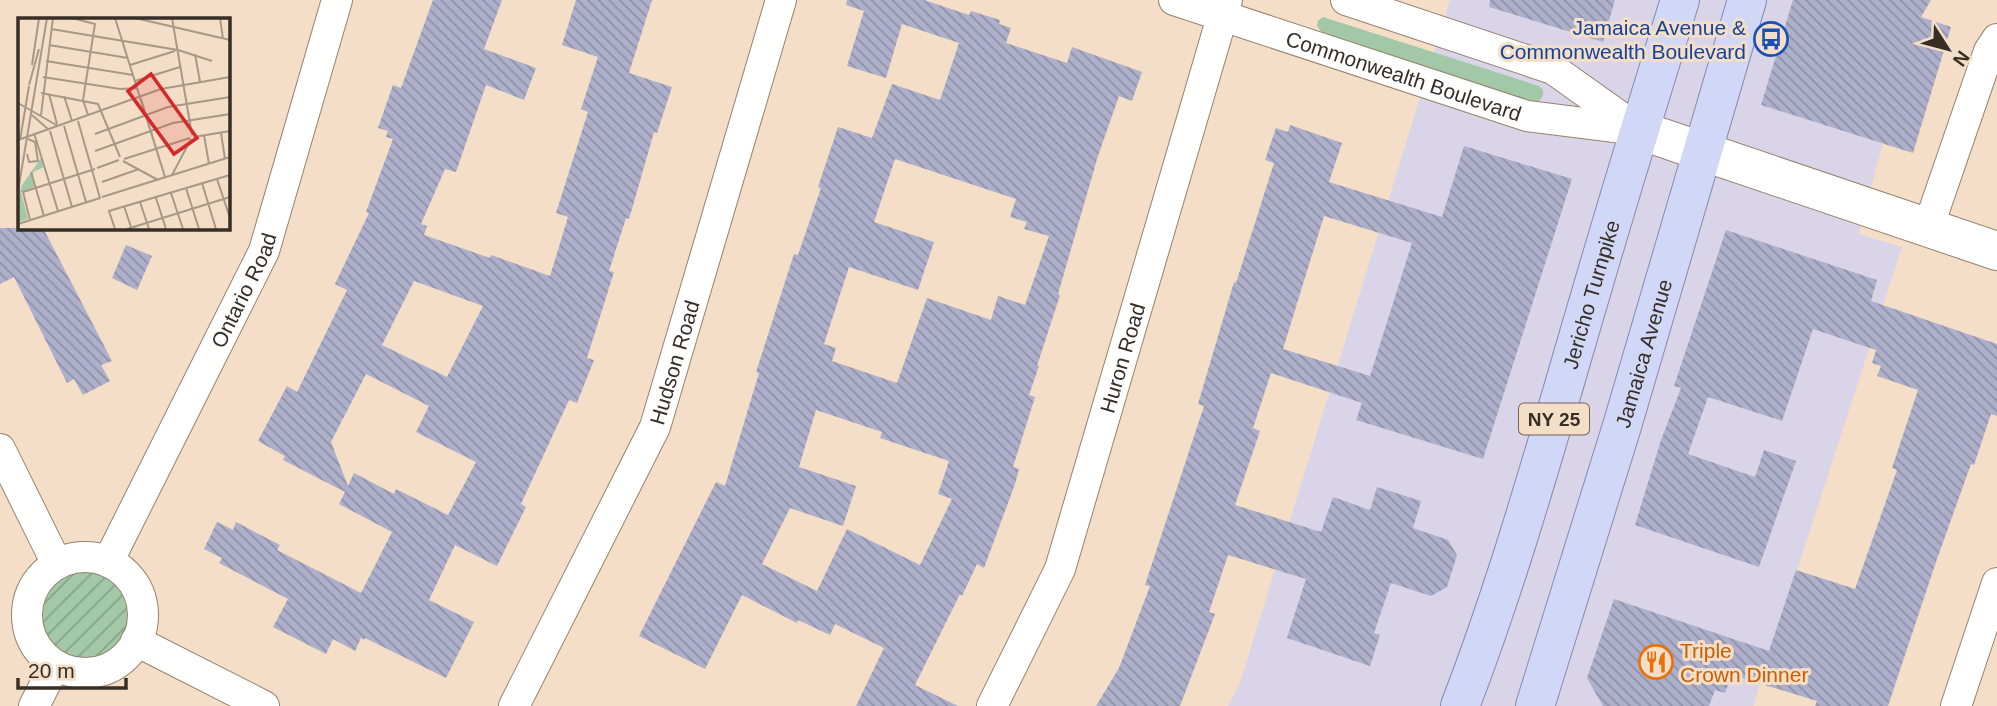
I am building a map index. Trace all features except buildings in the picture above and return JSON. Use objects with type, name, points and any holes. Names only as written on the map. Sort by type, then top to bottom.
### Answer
[{"type":"main road","name":"Jericho Turnpike","points":[[1460,706],[1525,517],[1680,0]]},
{"type":"main road","name":"Jamaica Avenue","points":[[1535,706],[1622,426],[1747,0]]},
{"type":"street","name":"Ontario Road","points":[[108,562],[264,251],[337,0]]},
{"type":"street","name":"Hudson Road","points":[[514,706],[654,427],[781,0]]},
{"type":"street","name":"Commonwealth Boulevard","points":[[1174,0],[1224,8],[1527,116],[1639,130],[1997,251]]},
{"type":"street","name":"Commonwealth Boulevard","points":[[1346,0],[1553,69],[1639,130]]},
{"type":"street","name":"Huron Road","points":[[992,706],[1060,569],[1224,8]]},
{"type":"street","points":[[1928,228],[1989,51],[1997,39]]},
{"type":"street","points":[[0,449],[57,564]]},
{"type":"street","points":[[91,557],[108,562],[122,570],[132,581],[139,595],[142,627],[127,655],[115,665],[85,674],[69,672],[41,654],[31,639],[27,605],[33,588],[43,574],[57,564],[74,558],[91,557]]},
{"type":"street","points":[[1956,706],[1997,583]]},
{"type":"street","points":[[136,641],[264,706]]},
{"type":"street","points":[[34,706],[55,665]]},
{"type":"shaded area","points":[[1450,0],[1920,0],[1859,234],[1902,247],[1753,706],[1228,706],[1240,683]]},
{"type":"green space","points":[[1323,17],[1539,86],[1543,90],[1543,96],[1538,102],[1532,102],[1322,33],[1317,26]]},
{"type":"green space","points":[[83,570],[101,573],[116,583],[126,598],[129,616],[126,634],[116,649],[101,659],[83,662],[65,659],[50,649],[40,634],[37,616],[40,598],[50,583],[65,573]]},
{"type":"place","name":"Jamaica Avenue & Commonwealth Boulevard","points":[[1771,39]]},
{"type":"place","name":"Triple Crown Dinner","points":[[1656,662]]}]
